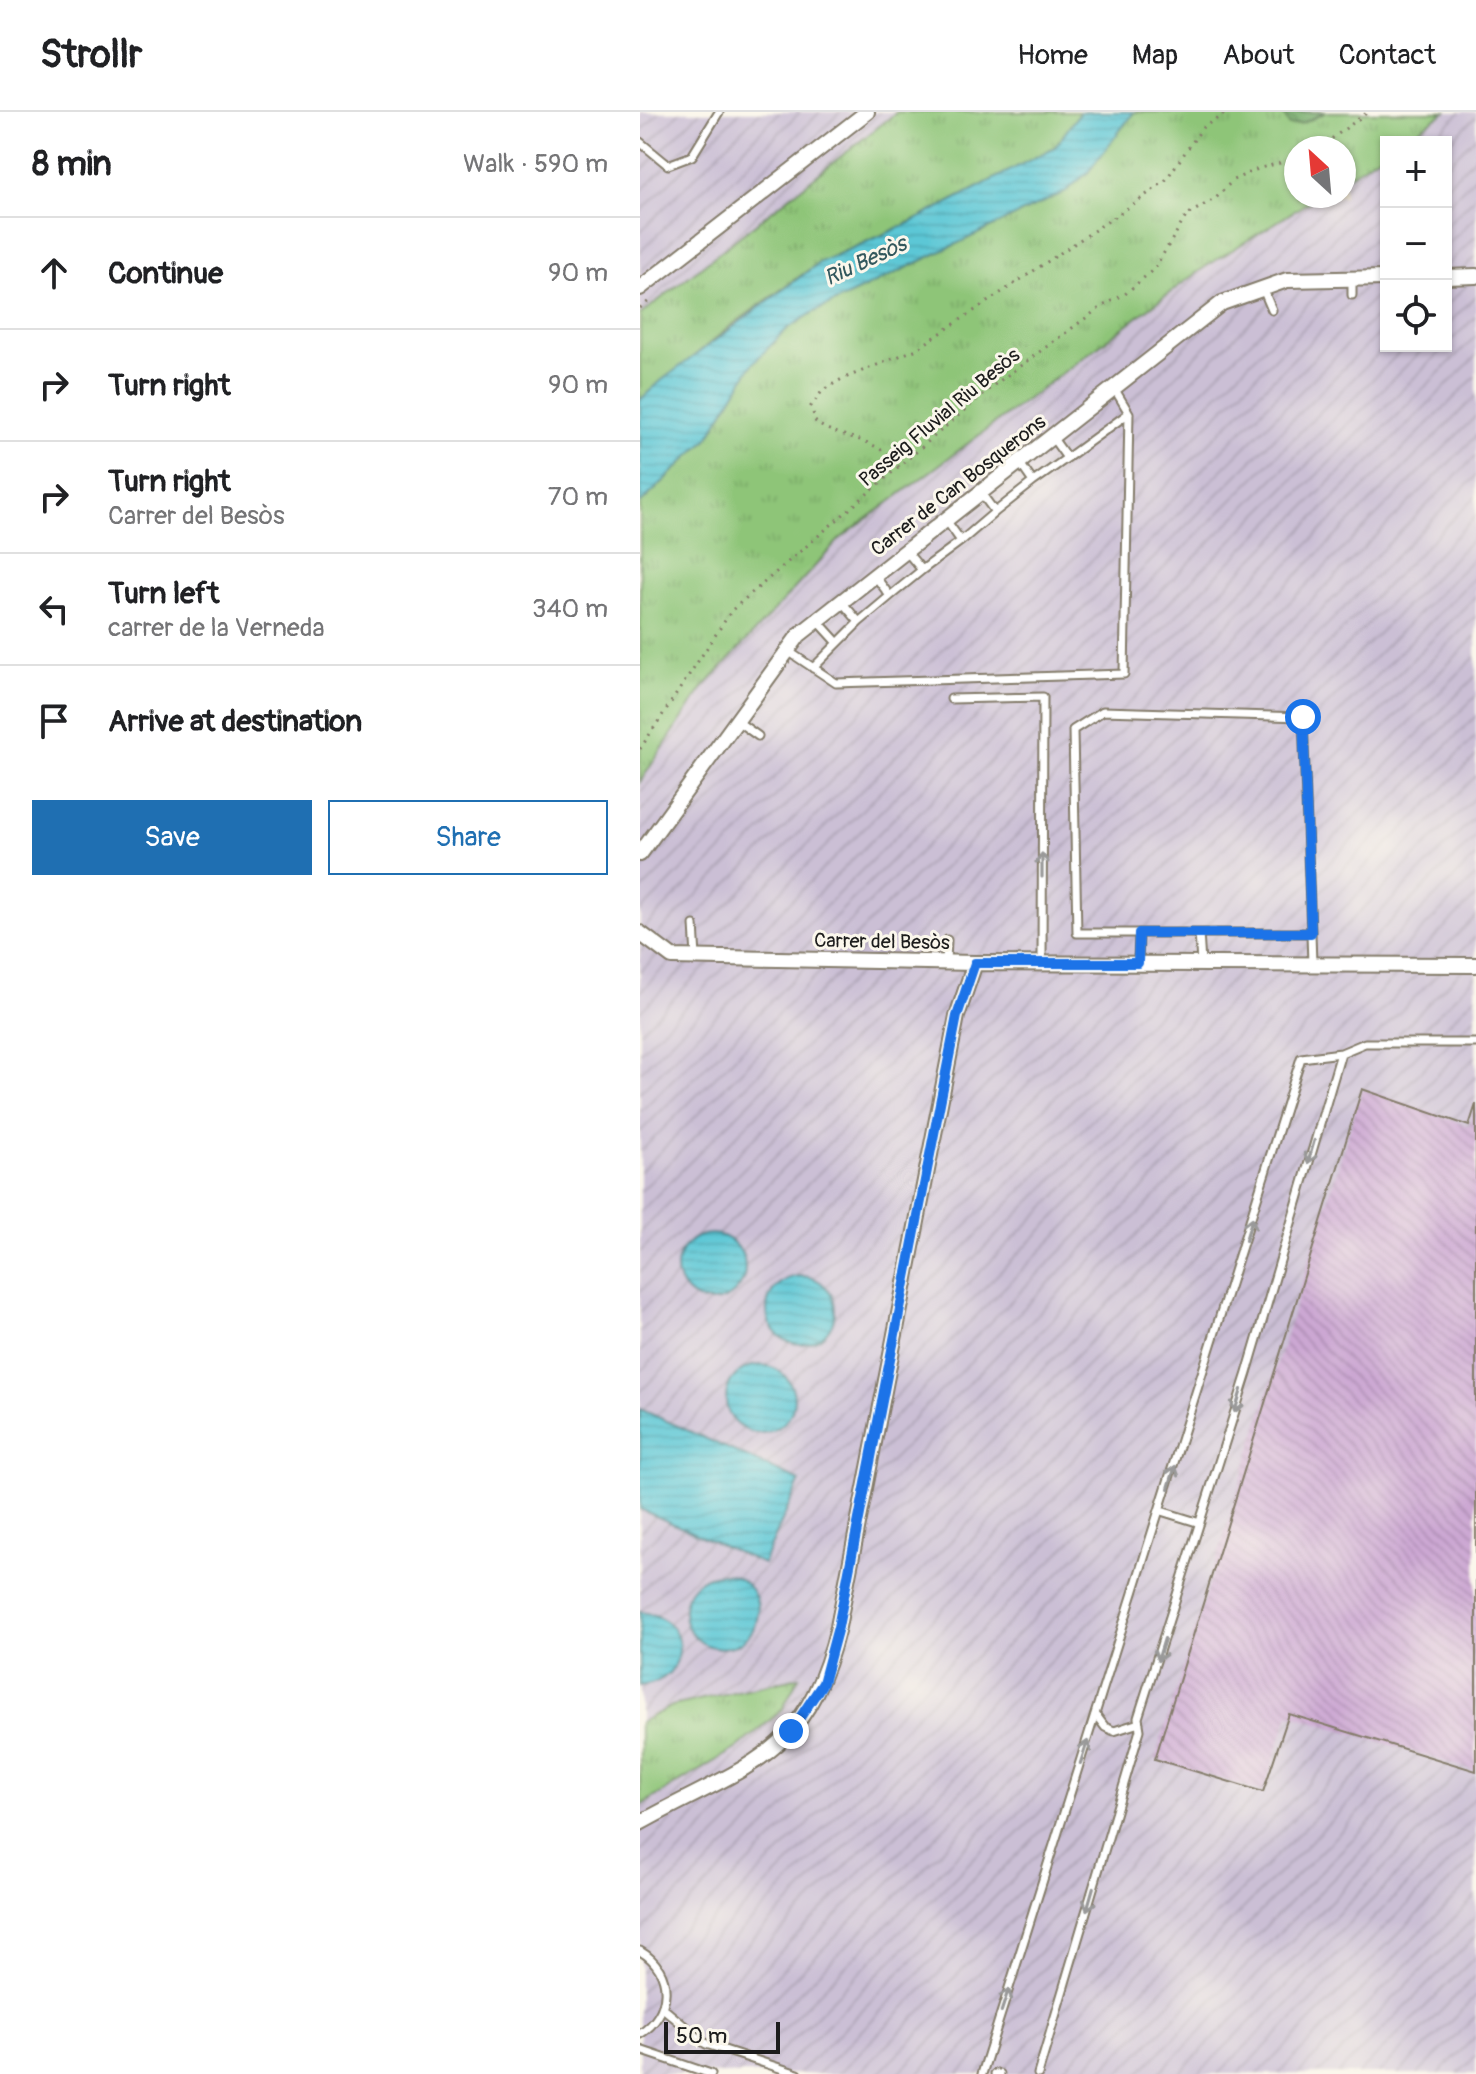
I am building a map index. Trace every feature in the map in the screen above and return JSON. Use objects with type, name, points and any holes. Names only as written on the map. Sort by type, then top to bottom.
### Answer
[{"type":"street","points":[[640,288],[867,112]]},
{"type":"street","points":[[1452,277],[1476,276]]},
{"type":"street","name":"Carrer de Can Bosquerons","points":[[640,854],[799,635],[1222,303],[1287,280],[1380,278]]},
{"type":"street","name":"Carrer del Besòs","points":[[640,933],[672,957],[975,963],[1476,965]]},
{"type":"street","points":[[640,1823],[760,1759],[802,1718],[823,1683],[841,1612],[957,1016],[975,963]]},
{"type":"lane","points":[[640,142],[668,165],[692,156],[719,112]]},
{"type":"lane","points":[[1352,279],[1352,295]]},
{"type":"lane","points":[[1263,289],[1272,310]]},
{"type":"lane","points":[[788,651],[836,683],[1124,674],[1129,413],[1114,388]]},
{"type":"lane","points":[[813,668],[859,622],[922,570],[1033,482],[1129,413]]},
{"type":"lane","points":[[1052,437],[1067,458]]},
{"type":"lane","points":[[1019,462],[1033,482]]},
{"type":"lane","points":[[981,493],[995,512]]},
{"type":"lane","points":[[946,520],[961,541]]},
{"type":"lane","points":[[906,551],[922,570]]},
{"type":"lane","points":[[875,576],[890,596]]},
{"type":"lane","points":[[842,602],[859,622]]},
{"type":"lane","points":[[818,621],[838,643]]},
{"type":"lane","points":[[951,699],[1043,697],[1042,963]]},
{"type":"lane","points":[[1311,933],[1077,933],[1073,730],[1103,711],[1303,717],[1311,933],[1312,964]]},
{"type":"lane","points":[[737,721],[758,736]]},
{"type":"lane","points":[[694,925],[696,957]]},
{"type":"lane","points":[[1138,963],[1139,933]]},
{"type":"lane","points":[[1199,933],[1201,964]]},
{"type":"lane","points":[[946,942],[946,962]]},
{"type":"lane","points":[[982,2074],[1301,1058],[1341,1053],[1365,1043],[1476,1043]]},
{"type":"lane","points":[[1038,2074],[1139,1723],[1341,1053]]},
{"type":"lane","points":[[1161,1511],[1200,1523]]},
{"type":"lane","points":[[1096,1715],[1105,1727],[1114,1731],[1139,1723]]},
{"type":"lane","points":[[640,1951],[661,1971],[666,1989],[664,2009],[655,2023],[640,2034]]},
{"type":"lane","points":[[664,2009],[706,2044],[798,2074]]},
{"type":"lane","points":[[640,2050],[711,2074]]},
{"type":"path","points":[[899,467],[890,454],[867,440],[830,431],[816,423],[811,406],[823,390],[917,349],[1135,203],[1165,181],[1203,127],[1228,112]]},
{"type":"path","points":[[1335,136],[1368,112]]},
{"type":"path","name":"Passeig Fluvial Riu Besòs","points":[[640,749],[732,610],[994,385],[1101,307],[1125,294],[1154,269],[1187,215],[1216,198],[1233,180],[1284,162]]},
{"type":"shaded area","points":[[640,112],[897,112],[640,315]]},
{"type":"shaded area","points":[[1445,112],[1476,112],[1476,2074],[640,2074],[640,1806],[737,1748],[672,1706],[640,1722],[640,782],[702,689],[840,539],[1199,271],[1299,208],[1356,208],[1356,171],[1380,155],[1380,352],[1452,352],[1452,136],[1409,136]]},
{"type":"green space","points":[[897,112],[1080,112],[1055,147],[910,223],[820,262],[732,325],[640,400],[640,315]]},
{"type":"green space","points":[[1134,112],[1282,112],[1290,125],[1303,123],[1326,112],[1445,112],[1409,136],[1380,136],[1380,155],[1356,171],[1356,136],[1284,136],[1284,208],[1299,208],[1199,271],[840,539],[702,689],[640,782],[640,504],[708,438],[753,363],[787,329],[814,312],[1065,192],[1088,172]]},
{"type":"green space","points":[[1282,112],[1326,112],[1303,123],[1289,125]]},
{"type":"green space","points":[[799,1677],[782,1710],[737,1748],[640,1806],[640,1722],[672,1706]]},
{"type":"water","name":"Riu Besòs","points":[[1080,112],[1134,112],[1088,172],[1065,192],[814,312],[787,329],[753,363],[708,438],[640,504],[640,400],[662,380],[820,262],[910,223],[1055,147]]},
{"type":"water","points":[[711,1234],[735,1244],[745,1268],[735,1292],[711,1302],[687,1292],[677,1268],[687,1244]]},
{"type":"water","points":[[801,1276],[825,1286],[835,1310],[825,1334],[801,1344],[777,1334],[767,1310],[777,1286]]},
{"type":"water","points":[[753,1365],[767,1365],[779,1370],[789,1380],[794,1399],[789,1418],[779,1428],[767,1433],[753,1433],[741,1428],[731,1418],[726,1406],[726,1392],[731,1380],[741,1370]]},
{"type":"water","points":[[640,1409],[800,1481],[763,1564],[640,1509]]},
{"type":"water","points":[[721,1574],[742,1580],[752,1590],[758,1611],[752,1632],[742,1642],[721,1648],[700,1642],[690,1632],[684,1611],[690,1590],[700,1580]]},
{"type":"water","points":[[640,1612],[657,1616],[669,1624],[677,1635],[679,1648],[677,1661],[669,1673],[657,1682],[640,1686]]},
{"type":"building","points":[[1362,1089],[1469,1126],[1476,1104],[1476,1771],[1289,1714],[1263,1792],[1155,1759]]},
{"type":"route","points":[[791,1731],[814,1701],[823,1683],[838,1627],[957,1016],[975,963],[1138,963],[1139,933],[1311,933],[1303,717]]}]
